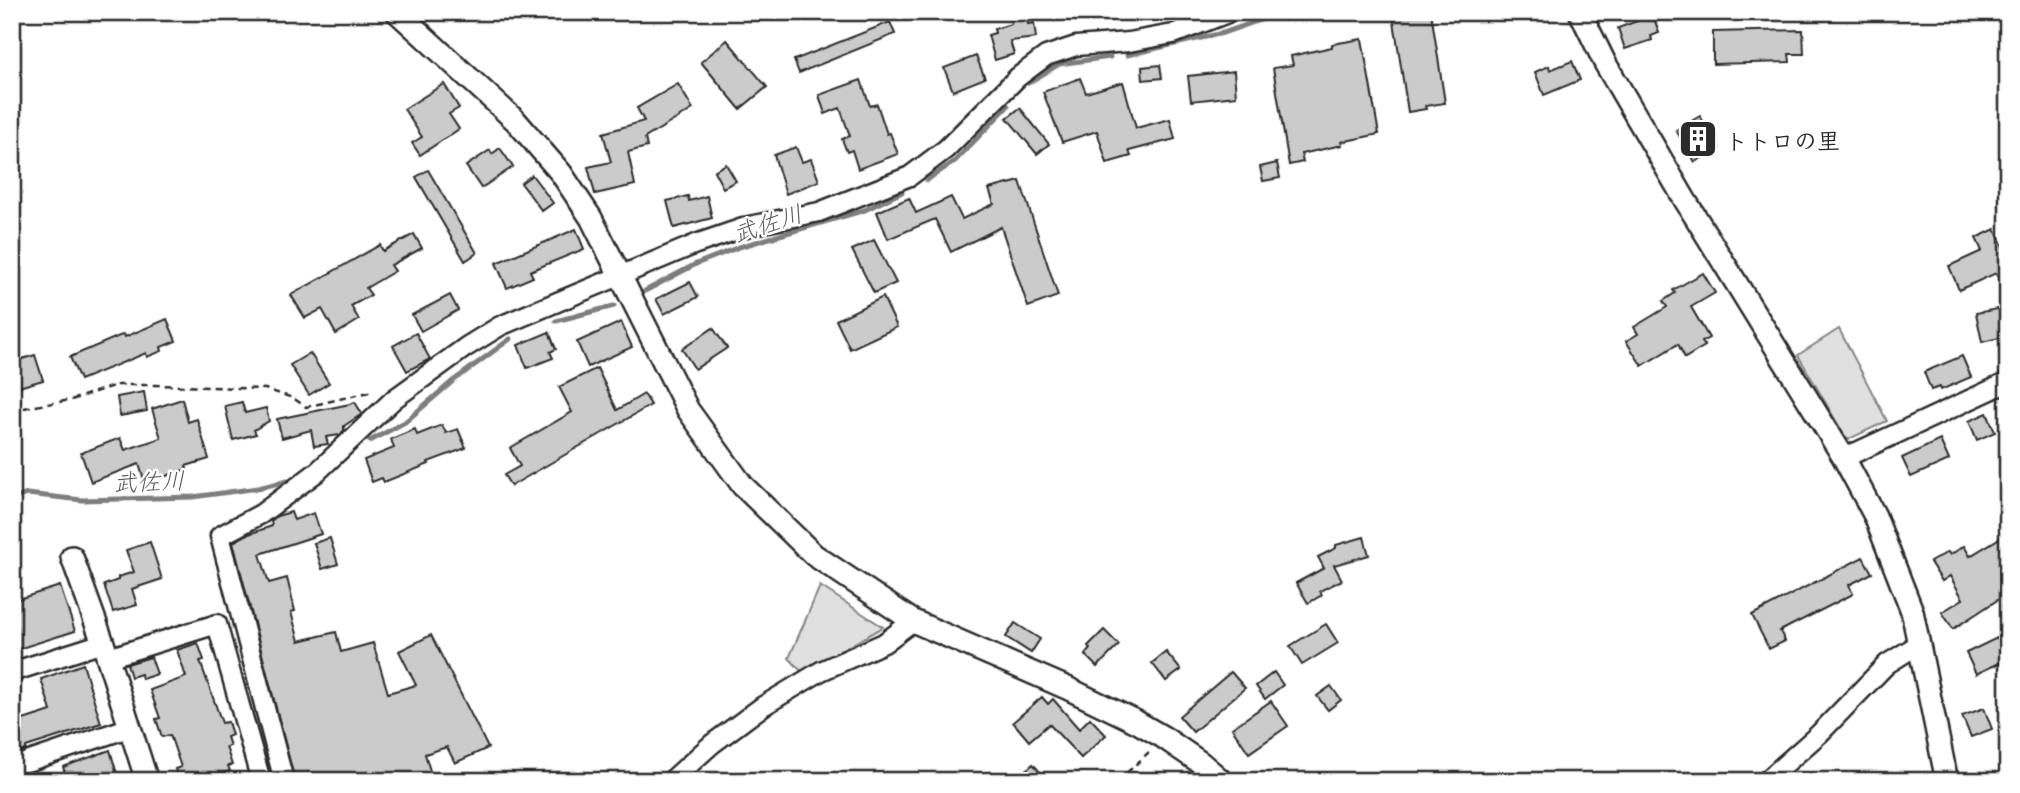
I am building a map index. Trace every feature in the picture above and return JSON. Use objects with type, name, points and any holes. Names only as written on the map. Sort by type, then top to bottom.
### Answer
[{"type":"street","points":[[397,12],[516,121],[561,173],[591,218],[688,410],[743,486],[814,555],[913,621],[1067,688],[1163,737],[1222,781]]},
{"type":"street","points":[[284,781],[220,537],[261,514],[317,472],[394,399],[500,326],[696,244],[749,226],[819,212],[910,176],[946,149],[1018,77],[1046,56],[1076,47],[1129,42],[1172,34],[1230,12]]},
{"type":"street","points":[[1580,12],[1605,63],[1685,200],[1844,458],[1875,516],[1912,611],[1947,781]]},
{"type":"street","points":[[1844,458],[2008,383]]},
{"type":"street","points":[[72,557],[147,781]]},
{"type":"street","points":[[671,781],[712,744],[763,706],[821,671],[884,643],[913,621]]},
{"type":"street","points":[[12,672],[217,624],[261,781]]},
{"type":"street","points":[[1766,781],[1819,734],[1887,664],[1919,644]]},
{"type":"street","points":[[12,767],[131,727]]},
{"type":"path","points":[[12,410],[71,400],[116,385],[265,389],[293,398],[306,407],[369,392],[394,399]]},
{"type":"path","points":[[1118,781],[1163,737]]},
{"type":"shaded area","points":[[1839,329],[1887,421],[1847,440],[1798,355]]},
{"type":"shaded area","points":[[820,586],[883,627],[802,672],[789,658]]},
{"type":"building","points":[[1010,12],[1026,12],[1028,24],[1034,23],[1036,38],[1010,41],[1014,54],[995,60],[988,35],[995,33],[994,29],[1011,24]]},
{"type":"building","points":[[1431,12],[1445,103],[1408,112],[1393,15]]},
{"type":"building","points":[[1653,15],[1659,33],[1651,36],[1652,40],[1625,49],[1618,28]]},
{"type":"building","points":[[890,22],[895,34],[799,73],[794,60]]},
{"type":"building","points":[[1803,30],[1804,54],[1789,54],[1790,62],[1713,64],[1713,32]]},
{"type":"building","points":[[1362,39],[1379,134],[1301,154],[1303,162],[1289,165],[1273,68],[1293,65],[1291,56],[1332,47],[1332,44]]},
{"type":"building","points":[[727,40],[767,87],[740,109],[701,62]]},
{"type":"building","points":[[976,56],[985,78],[953,91],[944,68]]},
{"type":"building","points":[[1572,61],[1580,80],[1544,95],[1535,72],[1549,66],[1550,70]]},
{"type":"building","points":[[1160,65],[1162,78],[1143,80],[1142,67]]},
{"type":"building","points":[[1234,71],[1236,96],[1191,101],[1188,76]]},
{"type":"building","points":[[1080,78],[1086,93],[1123,82],[1136,128],[1170,119],[1175,139],[1129,151],[1131,156],[1107,163],[1097,131],[1062,142],[1043,92]]},
{"type":"building","points":[[861,80],[870,106],[877,104],[887,134],[890,133],[898,154],[858,169],[852,150],[847,152],[842,139],[850,136],[840,108],[825,114],[819,95]]},
{"type":"building","points":[[444,84],[459,108],[449,114],[459,129],[420,155],[412,143],[422,137],[404,109]]},
{"type":"building","points":[[678,84],[693,109],[645,138],[647,147],[628,152],[635,185],[595,194],[588,167],[611,162],[603,133],[644,121],[637,108]]},
{"type":"building","points":[[1020,108],[1049,144],[1037,154],[1007,118]]},
{"type":"building","name":"トトロの里","points":[[1700,116],[1719,148],[1695,162],[1676,130]]},
{"type":"building","points":[[796,147],[802,162],[811,159],[819,181],[786,194],[774,155]]},
{"type":"building","points":[[500,148],[513,167],[481,188],[466,166],[490,150],[492,154]]},
{"type":"building","points":[[1277,163],[1280,178],[1263,181],[1260,167]]},
{"type":"building","points":[[726,164],[736,181],[723,188],[714,171]]},
{"type":"building","points":[[428,170],[477,253],[465,261],[416,177]]},
{"type":"building","points":[[532,175],[553,203],[542,211],[521,183]]},
{"type":"building","points":[[1020,181],[1058,296],[1028,307],[1001,227],[951,252],[935,219],[888,239],[877,212],[909,198],[916,213],[951,197],[962,219],[994,204],[989,189]]},
{"type":"building","points":[[688,196],[689,201],[707,196],[712,218],[674,228],[667,201]]},
{"type":"building","points":[[576,229],[584,249],[530,271],[533,277],[507,288],[496,263]]},
{"type":"building","points":[[1995,229],[2008,257],[2008,300],[1996,273],[1959,290],[1949,266],[1982,251],[1976,238]]},
{"type":"building","points":[[414,234],[422,248],[391,265],[395,271],[366,288],[371,295],[351,306],[359,320],[336,334],[322,309],[305,318],[291,295],[380,245],[383,251]]},
{"type":"building","points":[[874,240],[896,283],[874,293],[852,250]]},
{"type":"building","points":[[1703,273],[1715,293],[1691,307],[1709,338],[1702,342],[1705,346],[1685,358],[1678,344],[1642,366],[1626,341],[1638,334],[1634,327],[1667,307],[1663,301],[1675,293],[1673,290]]},
{"type":"building","points":[[690,282],[698,297],[664,314],[656,299]]},
{"type":"building","points":[[450,295],[458,310],[421,331],[412,315]]},
{"type":"building","points":[[883,297],[897,327],[850,349],[836,320]]},
{"type":"building","points":[[2008,307],[2008,336],[1982,342],[1976,313]]},
{"type":"building","points":[[167,319],[176,341],[161,347],[162,351],[147,357],[146,353],[80,380],[70,357]]},
{"type":"building","points":[[621,322],[632,347],[588,367],[577,342]]},
{"type":"building","points":[[713,328],[727,348],[695,369],[682,349]]},
{"type":"building","points":[[549,332],[556,349],[550,352],[553,358],[527,368],[518,345]]},
{"type":"building","points":[[416,333],[430,359],[407,371],[393,346]]},
{"type":"building","points":[[310,353],[329,383],[309,395],[290,365]]},
{"type":"building","points":[[35,355],[43,380],[12,389],[12,362]]},
{"type":"building","points":[[1962,356],[1971,377],[1941,390],[1940,387],[1931,390],[1924,372]]},
{"type":"building","points":[[597,368],[617,410],[644,394],[651,405],[511,486],[504,475],[520,466],[510,448],[572,412],[559,387]]},
{"type":"building","points":[[144,392],[147,411],[120,416],[117,397]]},
{"type":"building","points":[[182,399],[188,422],[197,419],[209,459],[145,483],[139,464],[91,482],[81,453],[120,438],[125,450],[161,438],[152,409]]},
{"type":"building","points":[[242,402],[245,413],[266,408],[269,421],[254,430],[256,434],[233,440],[225,406]]},
{"type":"building","points":[[355,402],[362,414],[344,426],[340,435],[326,437],[328,444],[314,446],[311,430],[282,438],[277,419]]},
{"type":"building","points":[[1987,413],[1995,432],[1977,440],[1969,421]]},
{"type":"building","points":[[442,425],[446,433],[458,429],[466,448],[384,482],[382,478],[372,482],[364,460],[394,448],[391,439],[415,429],[417,435]]},
{"type":"building","points":[[1940,440],[1949,460],[1911,477],[1902,458]]},
{"type":"building","points":[[291,512],[294,520],[314,513],[321,534],[260,554],[269,583],[287,578],[295,611],[291,612],[299,641],[336,632],[341,652],[373,643],[388,693],[416,685],[399,651],[431,635],[488,748],[455,763],[447,747],[425,754],[433,781],[295,781],[233,542],[272,526],[271,521],[277,516]]},
{"type":"building","points":[[2008,533],[2008,593],[1953,629],[1942,612],[1963,599],[1950,576],[1942,581],[1930,562],[1948,552],[1950,555],[1964,546],[1970,556]]},
{"type":"building","points":[[1364,537],[1369,555],[1334,565],[1342,580],[1320,591],[1322,595],[1308,603],[1296,583],[1324,568],[1318,557],[1336,548],[1336,545]]},
{"type":"building","points":[[330,538],[338,564],[322,569],[314,543]]},
{"type":"building","points":[[150,542],[162,579],[132,589],[137,605],[113,612],[104,585],[134,572],[126,550]]},
{"type":"building","points":[[1863,557],[1872,573],[1849,585],[1853,594],[1780,631],[1785,641],[1769,649],[1752,615]]},
{"type":"building","points":[[60,586],[75,631],[12,651],[12,601]]},
{"type":"building","points":[[1015,623],[1040,639],[1031,653],[1006,637]]},
{"type":"building","points":[[1326,624],[1338,643],[1302,665],[1290,646]]},
{"type":"building","points":[[1104,630],[1119,645],[1097,667],[1085,655],[1090,649],[1088,646]]},
{"type":"building","points":[[1999,637],[2008,653],[2008,659],[1976,674],[1966,653]]},
{"type":"building","points":[[198,643],[204,660],[200,661],[222,723],[228,722],[232,735],[227,737],[230,746],[226,747],[232,765],[228,766],[230,771],[199,781],[178,781],[175,769],[181,767],[170,735],[162,737],[156,719],[160,718],[150,690],[186,677],[177,650]]},
{"type":"building","points":[[1166,652],[1181,670],[1166,681],[1152,663]]},
{"type":"building","points":[[151,657],[157,674],[142,679],[141,674],[131,677],[127,664]]},
{"type":"building","points":[[83,664],[101,723],[26,747],[26,750],[12,755],[12,715],[15,715],[17,722],[51,711],[41,679]]},
{"type":"building","points":[[1231,672],[1245,688],[1193,732],[1179,716]]},
{"type":"building","points":[[1274,672],[1283,685],[1265,699],[1256,686]]},
{"type":"building","points":[[1331,686],[1341,700],[1328,710],[1317,696]]},
{"type":"building","points":[[1042,697],[1048,704],[1053,699],[1079,729],[1090,718],[1106,735],[1081,758],[1049,724],[1029,741],[1013,722]]},
{"type":"building","points":[[1271,701],[1288,726],[1249,753],[1232,728]]},
{"type":"building","points":[[1984,708],[1992,729],[1971,737],[1962,716]]},
{"type":"building","points":[[110,750],[119,781],[68,781],[63,767]]},
{"type":"building","points":[[1033,764],[1048,781],[1014,781]]},
{"type":"waterway","name":"武佐川","points":[[1127,55],[1223,33],[1283,12]]},
{"type":"waterway","name":"武佐川","points":[[1028,83],[1059,64],[1110,57]]},
{"type":"waterway","name":"武佐川","points":[[927,180],[955,161],[1008,106]]},
{"type":"waterway","name":"武佐川","points":[[645,291],[696,264],[739,247],[865,210],[902,192]]},
{"type":"waterway","name":"武佐川","points":[[556,321],[614,306]]},
{"type":"waterway","name":"武佐川","points":[[370,441],[405,422],[453,381],[510,339]]},
{"type":"waterway","name":"武佐川","points":[[12,499],[27,494],[82,500],[193,497],[287,481]]},
{"type":"place","name":"トトロの里","points":[[1698,139]]}]
